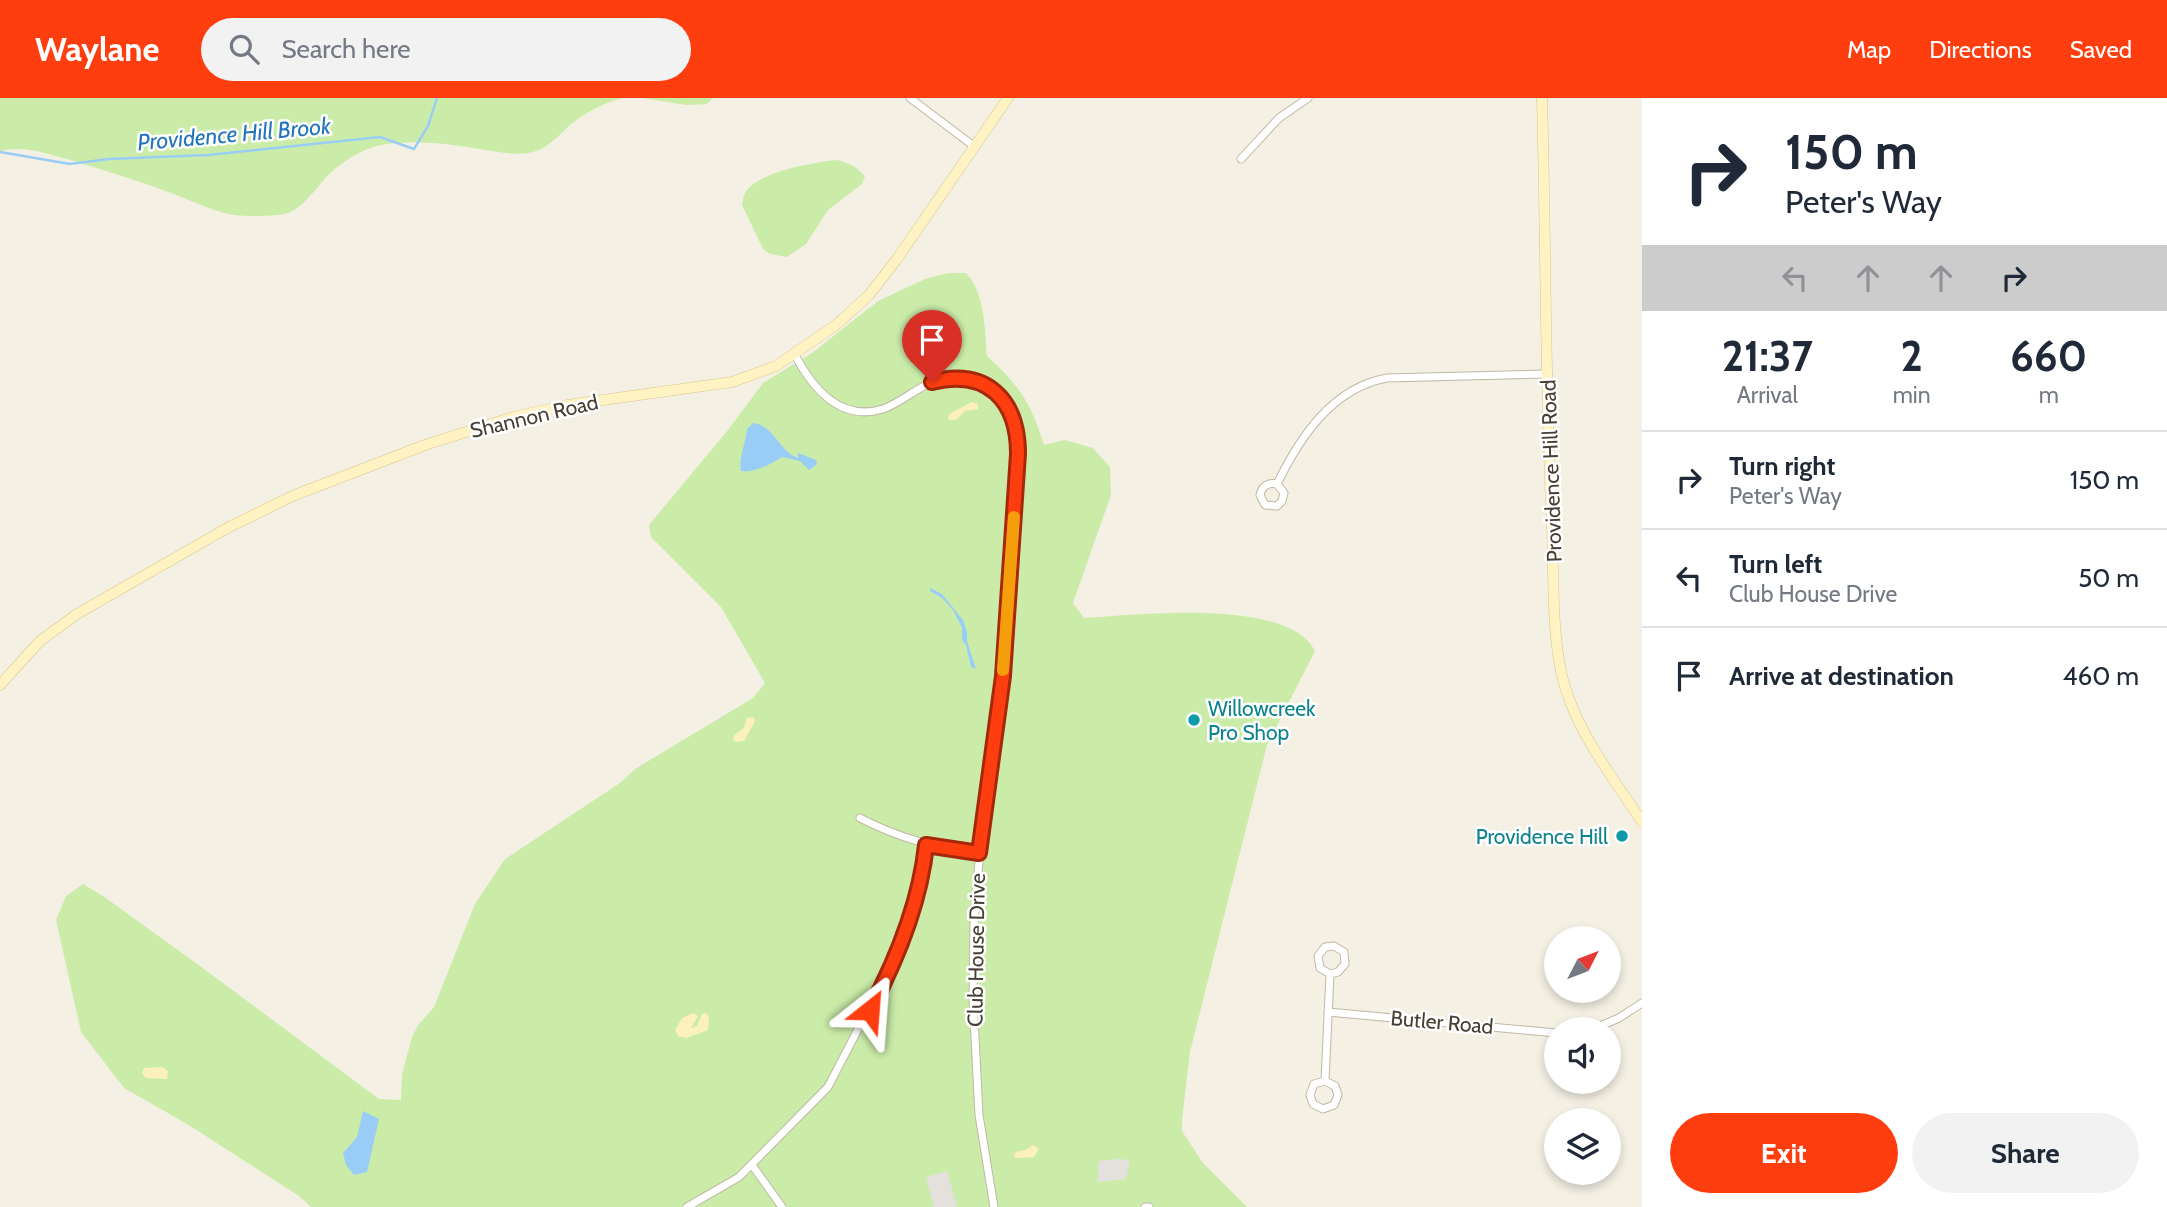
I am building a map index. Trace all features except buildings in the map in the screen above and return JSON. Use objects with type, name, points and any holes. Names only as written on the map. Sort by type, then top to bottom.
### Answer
[{"type":"street","points":[[910,98],[975,147]]},
{"type":"street","name":"Shannon Road","points":[[0,685],[40,641],[77,614],[270,505],[378,462],[513,417],[567,405],[732,382],[768,370],[795,355],[836,325],[869,295],[897,259],[1008,98]]},
{"type":"street","points":[[1241,159],[1279,118],[1308,98]]},
{"type":"street","name":"Providence Hill Road","points":[[1542,98],[1556,614],[1563,680],[1584,731],[1642,822]]},
{"type":"street","name":"Club House Drive","points":[[795,355],[814,386],[828,400],[845,409],[863,412],[882,409],[932,382],[949,377],[967,378],[984,384],[1004,401],[1014,416],[1018,454],[1003,676],[979,853],[973,961],[974,1043],[981,1124],[994,1207]]},
{"type":"street","points":[[1277,484],[1293,454],[1324,412],[1352,389],[1369,382],[1387,379],[1548,374]]},
{"type":"street","points":[[860,818],[902,838],[926,845],[979,853]]},
{"type":"street","points":[[687,1207],[739,1177],[752,1166],[820,1097],[835,1076],[894,960],[919,889],[926,845]]},
{"type":"street","points":[[1335,946],[1344,952],[1346,961],[1341,971],[1330,974],[1320,968],[1318,956],[1325,947],[1335,946]]},
{"type":"street","points":[[1325,1080],[1330,974]]},
{"type":"street","points":[[1621,1017],[1642,1003]]},
{"type":"street","name":"Butler Road","points":[[1328,1012],[1544,1032]]},
{"type":"street","points":[[1325,1080],[1333,1084],[1338,1094],[1334,1105],[1323,1109],[1313,1104],[1310,1095],[1314,1084],[1325,1080]]},
{"type":"street","points":[[752,1166],[782,1207]]},
{"type":"green space","points":[[0,98],[623,98],[589,112],[548,144],[533,152],[509,153],[421,142],[372,147],[339,166],[291,212],[250,216],[218,211],[148,185],[50,154],[26,149],[0,151]]},
{"type":"green space","points":[[643,98],[713,98],[707,104],[686,105]]},
{"type":"green space","points":[[838,160],[854,166],[865,176],[862,184],[828,210],[806,244],[787,257],[770,254],[763,249],[742,205],[747,191],[755,183],[777,172]]},
{"type":"green space","points":[[949,273],[966,273],[977,290],[983,312],[987,356],[1023,396],[1044,445],[1065,440],[1093,448],[1110,467],[1111,495],[1073,603],[1084,618],[1173,613],[1244,616],[1275,623],[1300,634],[1315,651],[1267,745],[1190,1052],[1182,1131],[1203,1163],[1247,1207],[311,1207],[299,1196],[187,1124],[124,1088],[81,1032],[56,920],[66,896],[83,884],[200,966],[379,1099],[401,1100],[402,1074],[412,1037],[418,1025],[434,1007],[475,904],[505,859],[620,783],[635,769],[753,698],[765,683],[721,607],[651,537],[649,525],[728,430],[763,383],[812,353],[878,301],[925,279]]},
{"type":"sand","points":[[972,402],[978,404],[978,409],[965,411],[956,420],[949,420],[951,413]]},
{"type":"sand","points":[[753,717],[755,721],[744,741],[736,742],[734,735],[744,728],[747,718]]},
{"type":"sand","points":[[693,1013],[698,1016],[691,1028],[697,1026],[705,1013],[709,1016],[708,1030],[686,1038],[678,1036],[675,1030],[682,1018]]},
{"type":"sand","points":[[162,1067],[168,1071],[167,1079],[146,1078],[142,1073],[144,1068]]},
{"type":"sand","points":[[1033,1145],[1039,1149],[1034,1157],[1014,1156],[1016,1152]]},
{"type":"shaded area","points":[[1130,1160],[1126,1179],[1098,1182],[1098,1161]]},
{"type":"shaded area","points":[[947,1171],[957,1207],[934,1207],[926,1177]]},
{"type":"water","points":[[753,423],[766,428],[791,455],[798,458],[798,453],[816,460],[817,464],[809,470],[800,461],[782,457],[757,469],[741,471],[747,429]]},
{"type":"water","points":[[930,588],[942,594],[963,620],[976,669],[971,667],[966,645],[962,640],[962,628],[953,610],[942,598],[930,591]]},
{"type":"water","points":[[363,1111],[379,1119],[367,1172],[354,1175],[346,1165],[343,1153],[357,1137]]},
{"type":"waterway","name":"Providence Hill Brook","points":[[0,152],[70,164],[109,159],[208,155],[380,137],[414,149],[428,126],[437,98]]},
{"type":"slow traffic","points":[[1003,670],[1014,517]]},
{"type":"place","name":"Willowcreek Pro Shop","points":[[1194,720]]},
{"type":"place","name":"Providence Hill","points":[[1622,836]]},
{"type":"route","points":[[870,1010],[894,960],[919,889],[926,845],[979,853],[1003,676],[1018,454],[1014,416],[1004,401],[984,384],[967,378],[949,377],[932,382]]}]
